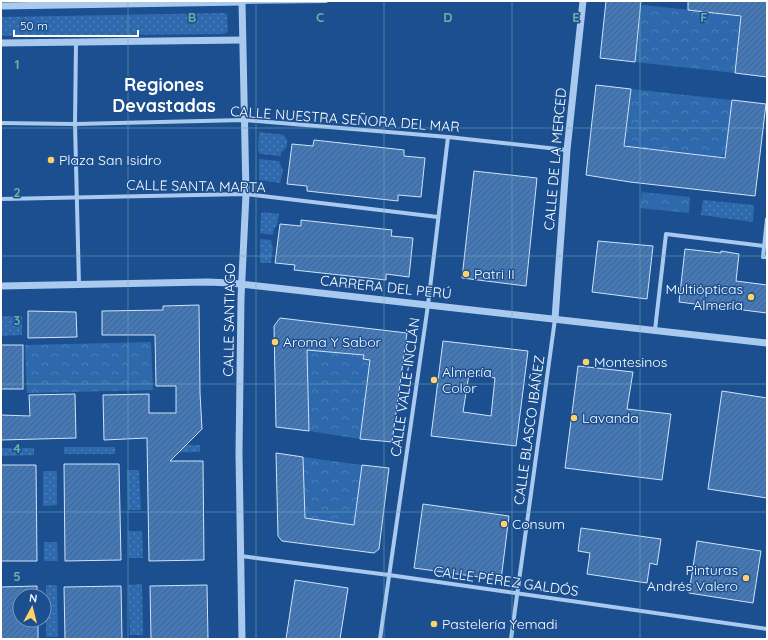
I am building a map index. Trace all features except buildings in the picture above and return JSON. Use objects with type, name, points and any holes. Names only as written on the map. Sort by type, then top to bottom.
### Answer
[{"type":"street","points":[[1,6],[73,3],[326,1]]},
{"type":"street","name":"CALLE DE LA MERCED","points":[[555,319],[567,150],[583,1]]},
{"type":"street","name":"CALLE SANTIAGO","points":[[242,2],[246,194],[242,284],[240,453],[242,639]]},
{"type":"street","points":[[1,43],[242,40]]},
{"type":"street","points":[[76,42],[75,124],[79,285]]},
{"type":"street","name":"CALLE NUESTRA SEÑORA DEL MAR","points":[[1,123],[75,124],[244,120],[567,150]]},
{"type":"street","name":"CALLE VALLE-INCLÁN","points":[[380,639],[428,305],[448,138]]},
{"type":"street","name":"CALLE SANTA MARTA","points":[[1,199],[246,194],[438,217]]},
{"type":"street","points":[[767,219],[763,257],[767,257]]},
{"type":"street","points":[[655,330],[666,234],[764,246]]},
{"type":"street","name":"CARRERA DEL PERÚ","points":[[1,286],[207,282],[242,284],[767,343]]},
{"type":"street","name":"CALLE BLASCO IBÁÑEZ","points":[[511,639],[555,319]]},
{"type":"street","name":"CALLE PÉREZ GALDÓS","points":[[241,556],[389,575],[767,629]]},
{"type":"green space","points":[[643,5],[737,15],[741,20],[735,73],[635,62],[640,7]]},
{"type":"green space","points":[[227,14],[228,32],[223,34],[1,36],[1,17]]},
{"type":"green space","points":[[631,89],[732,100],[725,154],[721,157],[627,146],[625,143]]},
{"type":"green space","points":[[259,132],[284,135],[287,140],[287,146],[281,153],[281,156],[260,154],[258,151]]},
{"type":"green space","points":[[259,159],[279,161],[283,171],[280,183],[259,180]]},
{"type":"green space","points":[[642,192],[690,197],[689,213],[640,208]]},
{"type":"green space","points":[[703,200],[754,205],[753,222],[701,215]]},
{"type":"green space","points":[[263,212],[279,214],[273,235],[260,233],[261,214]]},
{"type":"green space","points":[[260,239],[271,240],[273,248],[271,263],[262,263],[260,261]]},
{"type":"green space","points":[[1,316],[22,316],[22,335],[1,336]]},
{"type":"green space","points":[[151,342],[153,390],[27,393],[25,345]]},
{"type":"green space","points":[[307,348],[364,355],[364,359],[370,360],[360,439],[309,431]]},
{"type":"green space","points":[[200,445],[200,452],[148,453],[148,446]]},
{"type":"green space","points":[[64,447],[115,447],[115,454],[64,454]]},
{"type":"green space","points":[[1,448],[34,448],[34,455],[1,456]]},
{"type":"green space","points":[[303,457],[362,465],[355,525],[305,518]]},
{"type":"green space","points":[[127,470],[139,470],[141,510],[128,510]]},
{"type":"green space","points":[[43,471],[57,471],[57,505],[43,506]]},
{"type":"green space","points":[[128,531],[142,531],[143,558],[129,558]]},
{"type":"green space","points":[[44,542],[57,542],[58,561],[44,561]]},
{"type":"green space","points":[[142,584],[143,635],[130,635],[128,585]]},
{"type":"green space","points":[[46,585],[57,585],[58,637],[46,637],[46,628],[52,628],[52,588],[46,588]]},
{"type":"place","name":"Plaza San Isidro","points":[[51,160]]},
{"type":"place","name":"Patri II","points":[[466,274]]},
{"type":"place","name":"Multiópticas Almería","points":[[751,297]]},
{"type":"place","name":"Aroma Y Sabor","points":[[275,342]]},
{"type":"place","name":"Montesinos","points":[[586,362]]},
{"type":"place","name":"Almería Color","points":[[434,380]]},
{"type":"place","name":"Lavanda","points":[[574,418]]},
{"type":"place","name":"Consum","points":[[504,524]]},
{"type":"place","name":"Pinturas Andrés Valero","points":[[746,578]]},
{"type":"place","name":"Pastelería Yemadi","points":[[434,624]]},
{"type":"district","name":"Regiones Devastadas","points":[[164,94]]}]
